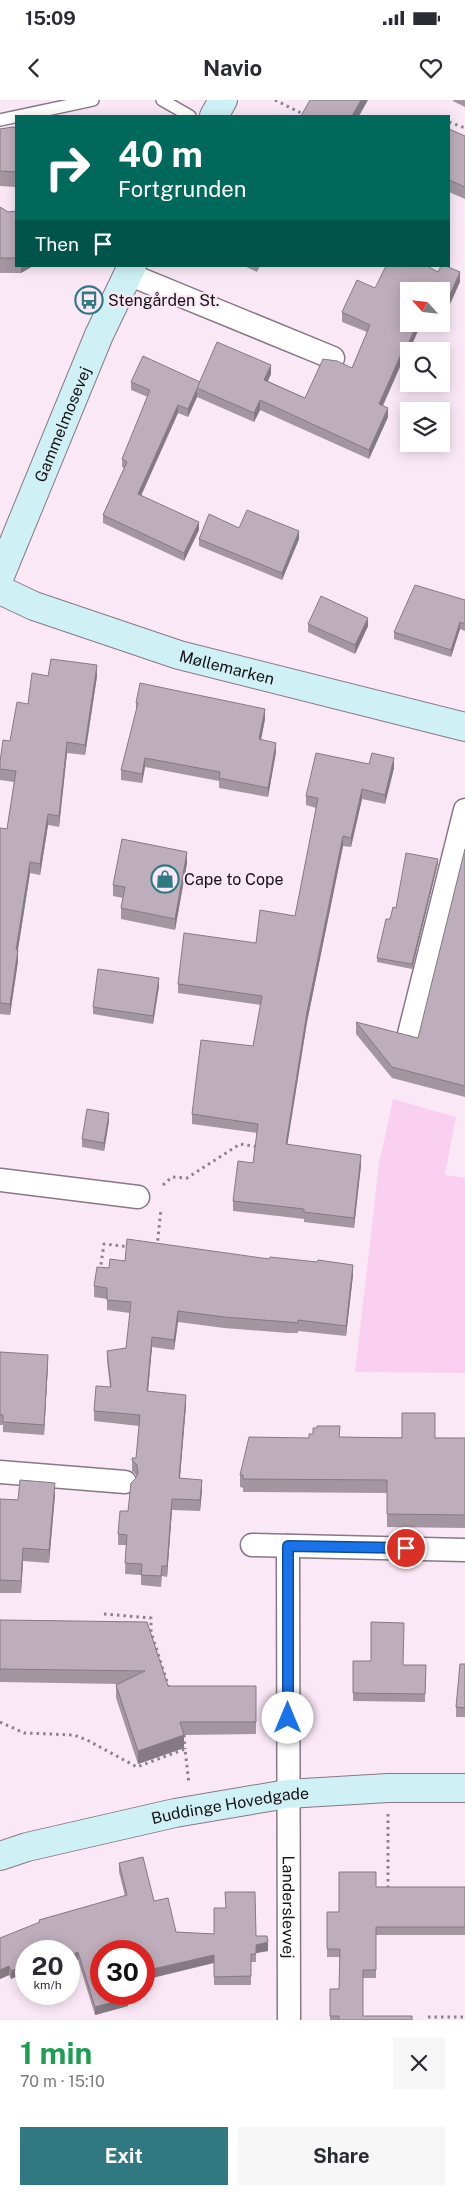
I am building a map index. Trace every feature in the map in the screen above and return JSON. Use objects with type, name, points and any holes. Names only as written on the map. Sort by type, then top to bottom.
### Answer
[{"type":"street","points":[[215,115],[223,100]]},
{"type":"street","name":"Gammelmosevej","points":[[0,576],[99,335],[130,270],[333,358]]},
{"type":"street","name":"Møllemarken","points":[[0,590],[34,606],[179,655],[463,721]]},
{"type":"street","points":[[409,1034],[465,810]]},
{"type":"street","points":[[0,1180],[138,1197]]},
{"type":"street","points":[[0,1472],[125,1482]]},
{"type":"street","points":[[252,1545],[465,1550]]},
{"type":"street","name":"Landerslevvej","points":[[288,1546],[287,1794],[289,2020]]},
{"type":"street","name":"Buddinge Hovedgade","points":[[0,1856],[36,1845],[193,1810],[287,1794],[388,1788],[465,1788]]},
{"type":"lane","points":[[23,115],[93,100]]},
{"type":"lane","points":[[162,100],[188,115]]},
{"type":"lane","points":[[0,120],[15,117]]},
{"type":"path","points":[[275,100],[305,115]]},
{"type":"path","points":[[450,122],[465,128]]},
{"type":"path","points":[[164,1185],[172,1177],[187,1178],[240,1144],[259,1147]]},
{"type":"path","points":[[99,1273],[104,1244],[139,1248]]},
{"type":"path","points":[[104,1614],[151,1618],[151,1632],[171,1695]]},
{"type":"path","points":[[0,1722],[24,1733],[74,1735],[137,1767],[186,1749]]},
{"type":"path","points":[[182,1730],[193,1810]]},
{"type":"path","points":[[388,1788],[388,1887],[396,1892]]},
{"type":"path","points":[[428,2018],[465,2017]]},
{"type":"shaded area","points":[[393,1099],[456,1117],[445,1175],[465,1178],[465,1373],[355,1372],[379,1164]]},
{"type":"building","points":[[310,100],[361,100],[353,115],[302,115]]},
{"type":"building","points":[[15,128],[15,172],[0,171],[0,129]]},
{"type":"building","points":[[450,129],[465,136],[465,187],[450,180]]},
{"type":"building","points":[[0,207],[8,212],[15,211],[15,258],[0,258]]},
{"type":"building","points":[[386,267],[429,267],[438,272],[440,267],[448,267],[460,272],[450,295],[450,282],[400,282],[400,332],[413,332],[409,342],[400,342],[400,357],[379,404],[388,408],[369,450],[260,400],[254,413],[197,388],[217,342],[271,365],[264,380],[305,398],[323,359],[337,361],[352,368],[370,325],[342,312],[357,280],[375,288]]},
{"type":"building","points":[[143,356],[200,382],[188,409],[178,405],[138,494],[199,522],[184,553],[103,515],[127,462],[122,459],[150,390],[131,382]]},
{"type":"building","points":[[247,510],[299,531],[282,573],[199,539],[209,514],[239,528]]},
{"type":"building","points":[[415,585],[465,600],[465,624],[460,622],[451,650],[394,632]]},
{"type":"building","points":[[321,596],[368,618],[355,645],[308,624]]},
{"type":"building","points":[[51,659],[97,665],[85,745],[67,742],[59,816],[48,814],[40,864],[30,862],[16,950],[18,950],[10,1004],[0,1003],[0,828],[7,829],[16,771],[0,769],[3,740],[10,741],[17,702],[28,704],[32,673],[48,676]]},
{"type":"building","points":[[140,683],[265,709],[259,739],[276,743],[268,788],[219,778],[220,772],[145,758],[142,774],[121,770],[138,703],[136,703]]},
{"type":"building","points":[[316,753],[369,764],[372,753],[394,758],[385,795],[362,789],[351,838],[343,836],[307,1012],[286,1144],[361,1155],[354,1218],[304,1212],[304,1209],[233,1201],[238,1161],[253,1163],[258,1124],[192,1114],[201,1040],[253,1046],[262,996],[178,984],[184,933],[256,943],[260,910],[295,916],[318,798],[306,796]]},
{"type":"building","points":[[122,839],[187,852],[175,919],[121,908],[125,887],[113,885]]},
{"type":"building","points":[[465,849],[465,1086],[392,1067],[356,1022],[418,1038]]},
{"type":"building","points":[[406,853],[438,859],[412,964],[377,958],[386,919],[390,919],[393,907],[396,908]]},
{"type":"building","points":[[98,969],[159,978],[153,1016],[93,1007]]},
{"type":"building","points":[[87,1109],[109,1113],[104,1143],[82,1139]]},
{"type":"building","points":[[127,1239],[269,1259],[270,1257],[317,1262],[318,1260],[353,1265],[346,1326],[298,1320],[298,1323],[224,1317],[178,1311],[174,1340],[152,1337],[147,1391],[186,1395],[179,1478],[202,1480],[200,1500],[172,1499],[167,1566],[162,1566],[161,1576],[141,1575],[142,1564],[125,1563],[127,1535],[118,1534],[120,1511],[128,1511],[131,1483],[138,1473],[137,1465],[132,1458],[136,1458],[140,1415],[94,1411],[96,1386],[111,1387],[107,1351],[126,1348],[131,1302],[107,1300],[107,1288],[94,1286],[97,1267],[109,1268],[110,1259],[125,1261]]},
{"type":"building","points":[[0,1352],[48,1355],[44,1425],[3,1422],[3,1415],[0,1415]]},
{"type":"building","points":[[402,1413],[435,1413],[435,1438],[465,1438],[465,1515],[387,1514],[387,1480],[243,1479],[243,1475],[240,1475],[249,1437],[309,1438],[309,1434],[313,1434],[313,1428],[317,1428],[317,1426],[340,1426],[339,1437],[402,1438]]},
{"type":"building","points":[[20,1480],[55,1483],[49,1550],[23,1548],[21,1581],[0,1580],[0,1499],[18,1500]]},
{"type":"building","points":[[0,1620],[147,1622],[168,1686],[256,1686],[256,1722],[180,1722],[184,1735],[138,1751],[116,1685],[145,1671],[0,1669]]},
{"type":"building","points":[[371,1622],[404,1623],[403,1665],[426,1665],[425,1694],[353,1693],[353,1661],[371,1661]]},
{"type":"building","points":[[460,1664],[465,1664],[465,1708],[456,1707]]},
{"type":"building","points":[[143,1857],[154,1901],[168,1898],[176,1932],[214,1934],[214,1908],[226,1908],[225,1892],[255,1892],[256,1936],[267,1936],[268,1942],[256,1945],[256,1954],[251,1954],[251,1976],[214,1977],[214,1955],[155,1968],[155,1940],[90,1940],[90,1991],[80,1958],[80,1940],[15,1940],[15,1969],[11,1971],[9,1966],[0,1970],[0,1938],[40,1922],[39,1920],[127,1895],[119,1863]]},
{"type":"building","points":[[339,1872],[376,1872],[376,1887],[465,1887],[465,1927],[376,1927],[376,1970],[363,1970],[363,2016],[412,2016],[412,2020],[339,2020],[339,2016],[330,2016],[330,1989],[339,1989],[340,1949],[327,1949],[327,1912],[339,1912]]},
{"type":"place","name":"Stengården St.","points":[[89,300]]},
{"type":"place","name":"Cape to Cope","points":[[165,879]]},
{"type":"route","points":[[288,1718],[288,1546],[406,1548]]}]
